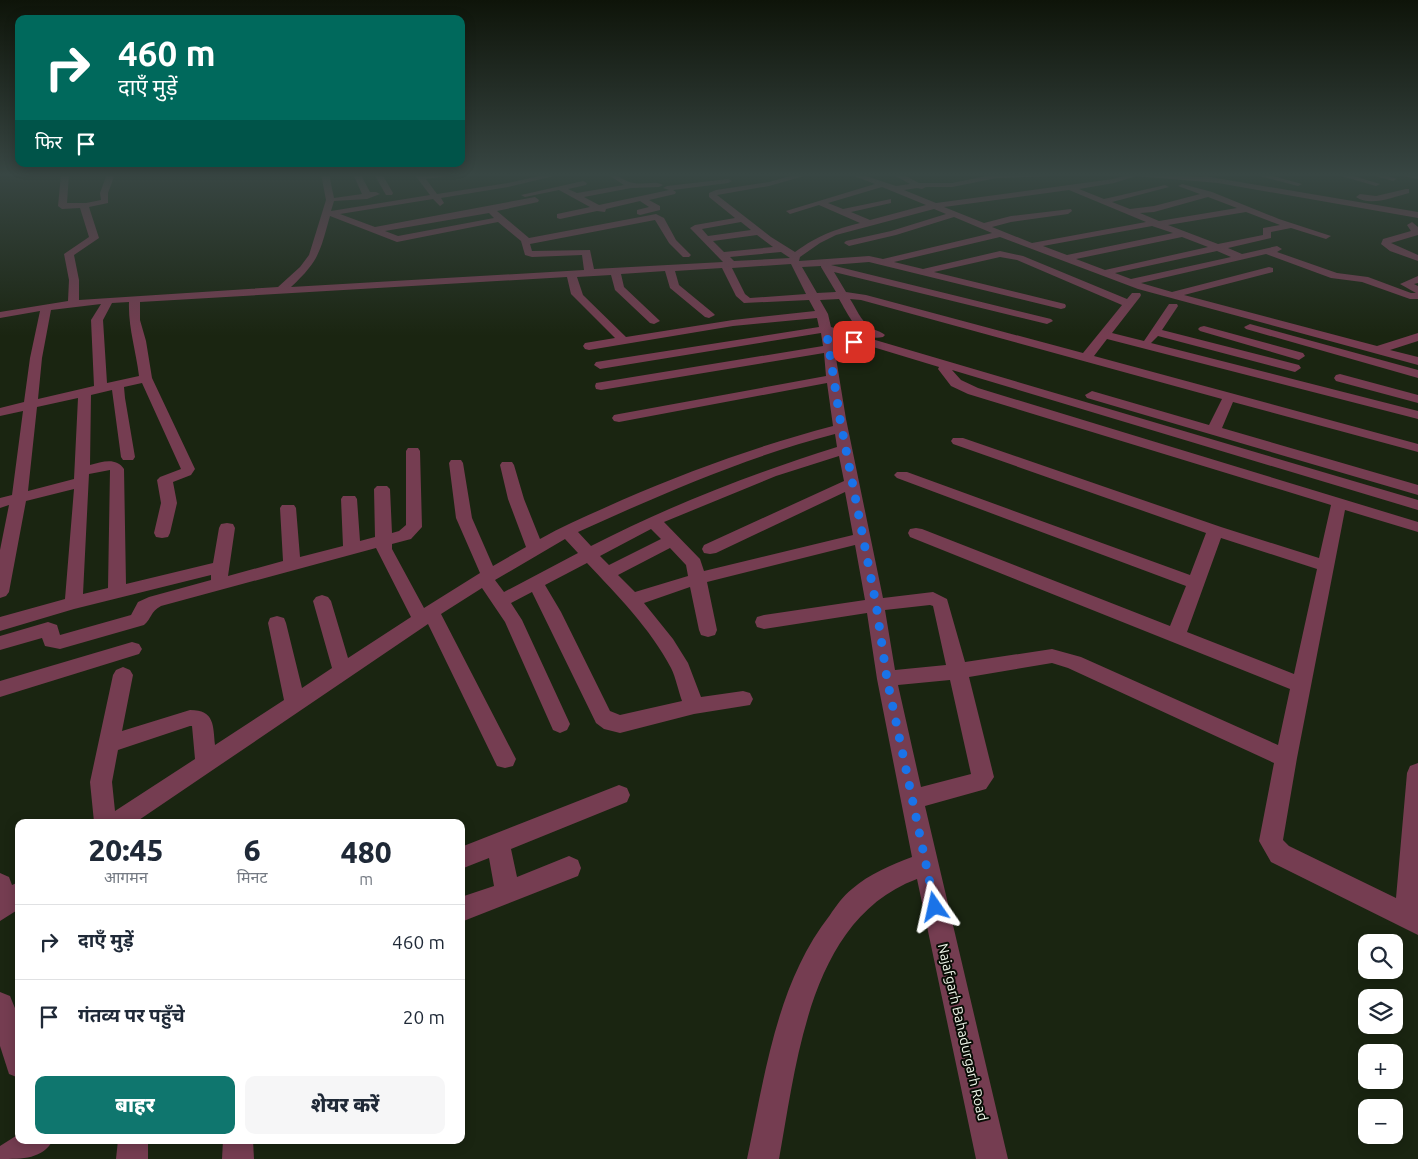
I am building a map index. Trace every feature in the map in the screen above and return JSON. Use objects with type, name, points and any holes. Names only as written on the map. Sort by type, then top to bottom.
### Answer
[{"type":"street","points":[[73,303],[74,280],[69,254],[94,238],[91,228]]},
{"type":"street","points":[[285,291],[312,259],[326,228]]},
{"type":"street","points":[[371,228],[393,238],[400,239],[457,228]]},
{"type":"street","points":[[376,230],[386,228]]},
{"type":"street","points":[[511,228],[526,240],[585,228]]},
{"type":"street","points":[[665,228],[672,241],[686,255]]},
{"type":"street","points":[[695,228],[727,262],[741,296],[748,301],[844,295],[862,297],[1418,448]]},
{"type":"street","points":[[795,261],[826,236],[852,228]]},
{"type":"street","points":[[849,243],[909,228]]},
{"type":"street","points":[[988,228],[1030,246],[1130,283],[1277,249]]},
{"type":"street","points":[[1030,246],[1126,228]]},
{"type":"street","points":[[1167,228],[1241,257]]},
{"type":"street","points":[[1103,273],[1266,237],[1268,236],[1266,230],[1277,228]]},
{"type":"street","points":[[1298,228],[1326,236]]},
{"type":"street","points":[[1416,228],[1416,233],[1386,241],[1386,244],[1418,258]]},
{"type":"street","points":[[699,232],[756,229],[795,261]]},
{"type":"street","points":[[710,242],[756,229]]},
{"type":"street","points":[[1116,230],[1142,241]]},
{"type":"street","points":[[1053,231],[1070,238]]},
{"type":"street","points":[[884,262],[1001,234]]},
{"type":"street","points":[[1064,259],[1182,234]]},
{"type":"street","points":[[1011,238],[1029,235]]},
{"type":"street","points":[[710,242],[768,239]]},
{"type":"street","points":[[526,240],[525,244],[529,254],[587,252],[589,273]]},
{"type":"street","points":[[727,262],[782,249]]},
{"type":"street","points":[[1266,251],[1335,276],[1364,279],[1410,296],[1418,296]]},
{"type":"street","points":[[924,272],[1000,254],[1020,258],[1071,295]]},
{"type":"street","points":[[825,265],[863,258],[924,272],[1071,295],[1136,295],[1173,300],[1418,361]]},
{"type":"street","points":[[0,314],[73,303],[668,269],[727,262],[795,261],[825,265],[1047,321]]},
{"type":"street","name":"Najafgarh Bahadurgarh Road","points":[[795,261],[814,297],[826,334],[845,450],[876,604],[887,679],[992,1159]]},
{"type":"street","points":[[825,265],[860,325],[867,331],[1418,490]]},
{"type":"street","points":[[668,269],[674,286],[709,315]]},
{"type":"street","points":[[1146,346],[1173,300],[1269,270]]},
{"type":"street","points":[[614,272],[618,288],[654,321]]},
{"type":"street","points":[[571,274],[575,292],[579,297],[624,340]]},
{"type":"street","points":[[1418,279],[1405,284],[1418,290]]},
{"type":"street","points":[[1130,283],[1136,295]]},
{"type":"street","points":[[1028,342],[1071,295]]},
{"type":"street","points":[[1086,358],[1136,295]]},
{"type":"street","points":[[135,299],[134,320],[141,345],[146,378],[188,469],[186,472],[165,480],[169,502],[162,533]]},
{"type":"street","points":[[1173,300],[1212,317],[1418,374]]},
{"type":"street","points":[[101,389],[97,320],[108,301]]},
{"type":"street","points":[[0,592],[18,498],[34,388],[36,358],[46,307]]},
{"type":"street","points":[[1195,342],[1212,317]]},
{"type":"street","points":[[715,326],[725,343]]},
{"type":"street","points":[[589,346],[715,326],[826,334],[875,345],[1418,505]]},
{"type":"street","points":[[1204,329],[1297,362]]},
{"type":"street","points":[[1155,332],[1195,342],[1297,362]]},
{"type":"street","points":[[601,386],[681,372],[826,334]]},
{"type":"street","points":[[600,364],[725,343],[826,334],[844,350],[875,345],[944,369],[1418,511]]},
{"type":"street","points":[[1106,335],[1418,415]]},
{"type":"street","points":[[1377,350],[1418,336]]},
{"type":"street","points":[[1290,382],[1305,343]]},
{"type":"street","points":[[662,354],[681,372]]},
{"type":"street","points":[[1335,394],[1348,355]]},
{"type":"street","points":[[944,369],[956,383],[973,391],[1418,527]]},
{"type":"street","points":[[0,412],[146,378]]},
{"type":"street","points":[[619,418],[834,378]]},
{"type":"street","points":[[1340,378],[1418,398]]},
{"type":"street","points":[[118,385],[118,398],[128,457]]},
{"type":"street","points":[[74,603],[85,393]]},
{"type":"street","points":[[1214,430],[1229,397]]},
{"type":"street","points":[[122,819],[426,615],[535,548],[567,531],[663,488],[799,439],[841,428]]},
{"type":"street","points":[[958,441],[1215,531],[1327,566]]},
{"type":"street","points":[[501,601],[653,521],[772,473],[845,450]]},
{"type":"street","points":[[0,643],[48,629],[50,630],[52,641],[60,642],[137,620],[141,617],[144,607],[155,601],[405,535],[414,527],[412,451]]},
{"type":"street","points":[[456,463],[464,518],[487,576],[533,661],[560,724]]},
{"type":"street","points":[[507,465],[516,499],[535,548]]},
{"type":"street","points":[[0,503],[82,477],[106,466],[114,466],[117,469],[117,592]]},
{"type":"street","points":[[902,475],[1195,584]]},
{"type":"street","points":[[710,549],[852,483]]},
{"type":"street","points":[[382,489],[382,541],[385,555],[426,615],[505,759]]},
{"type":"street","points":[[349,499],[352,549]]},
{"type":"street","points":[[1339,503],[1286,758],[1271,841],[1276,850],[1413,919],[1418,773]]},
{"type":"street","points":[[288,508],[292,565]]},
{"type":"street","points":[[653,521],[694,563],[708,630]]},
{"type":"street","points":[[218,585],[227,528]]},
{"type":"street","points":[[567,531],[632,600],[674,655],[681,668],[694,706]]},
{"type":"street","points":[[1176,636],[1215,531]]},
{"type":"street","points":[[916,533],[1301,685]]},
{"type":"street","points":[[632,600],[697,579],[863,538]]},
{"type":"street","points":[[607,573],[673,540]]},
{"type":"street","points":[[0,624],[74,603],[221,567]]},
{"type":"street","points":[[535,583],[552,612],[603,717],[607,721],[620,724],[694,706],[743,699]]},
{"type":"street","points":[[764,622],[876,604],[933,598],[941,603],[983,777],[978,782],[912,799]]},
{"type":"street","points":[[322,602],[343,672]]},
{"type":"street","points":[[277,623],[295,704]]},
{"type":"street","points":[[0,688],[132,649]]},
{"type":"street","points":[[887,679],[958,671],[1057,656],[1286,758]]},
{"type":"street","points":[[105,819],[101,782],[123,675]]},
{"type":"street","points":[[108,744],[190,718],[197,718],[202,722],[206,762]]},
{"type":"street","points":[[465,856],[619,795]]},
{"type":"street","points":[[498,844],[508,894]]},
{"type":"street","points":[[763,1159],[791,1027],[800,997],[830,932],[861,896],[891,876],[927,864]]},
{"type":"street","points":[[465,909],[508,894],[569,868]]},
{"type":"street","points":[[0,1006],[15,1048]]},
{"type":"street","points":[[8,1159],[32,1144]]},
{"type":"street","points":[[132,1159],[133,1144]]},
{"type":"street","points":[[238,1144],[238,1159]]},
{"type":"route","points":[[854,342],[827,335],[840,419],[876,604],[887,679],[935,907]]}]
